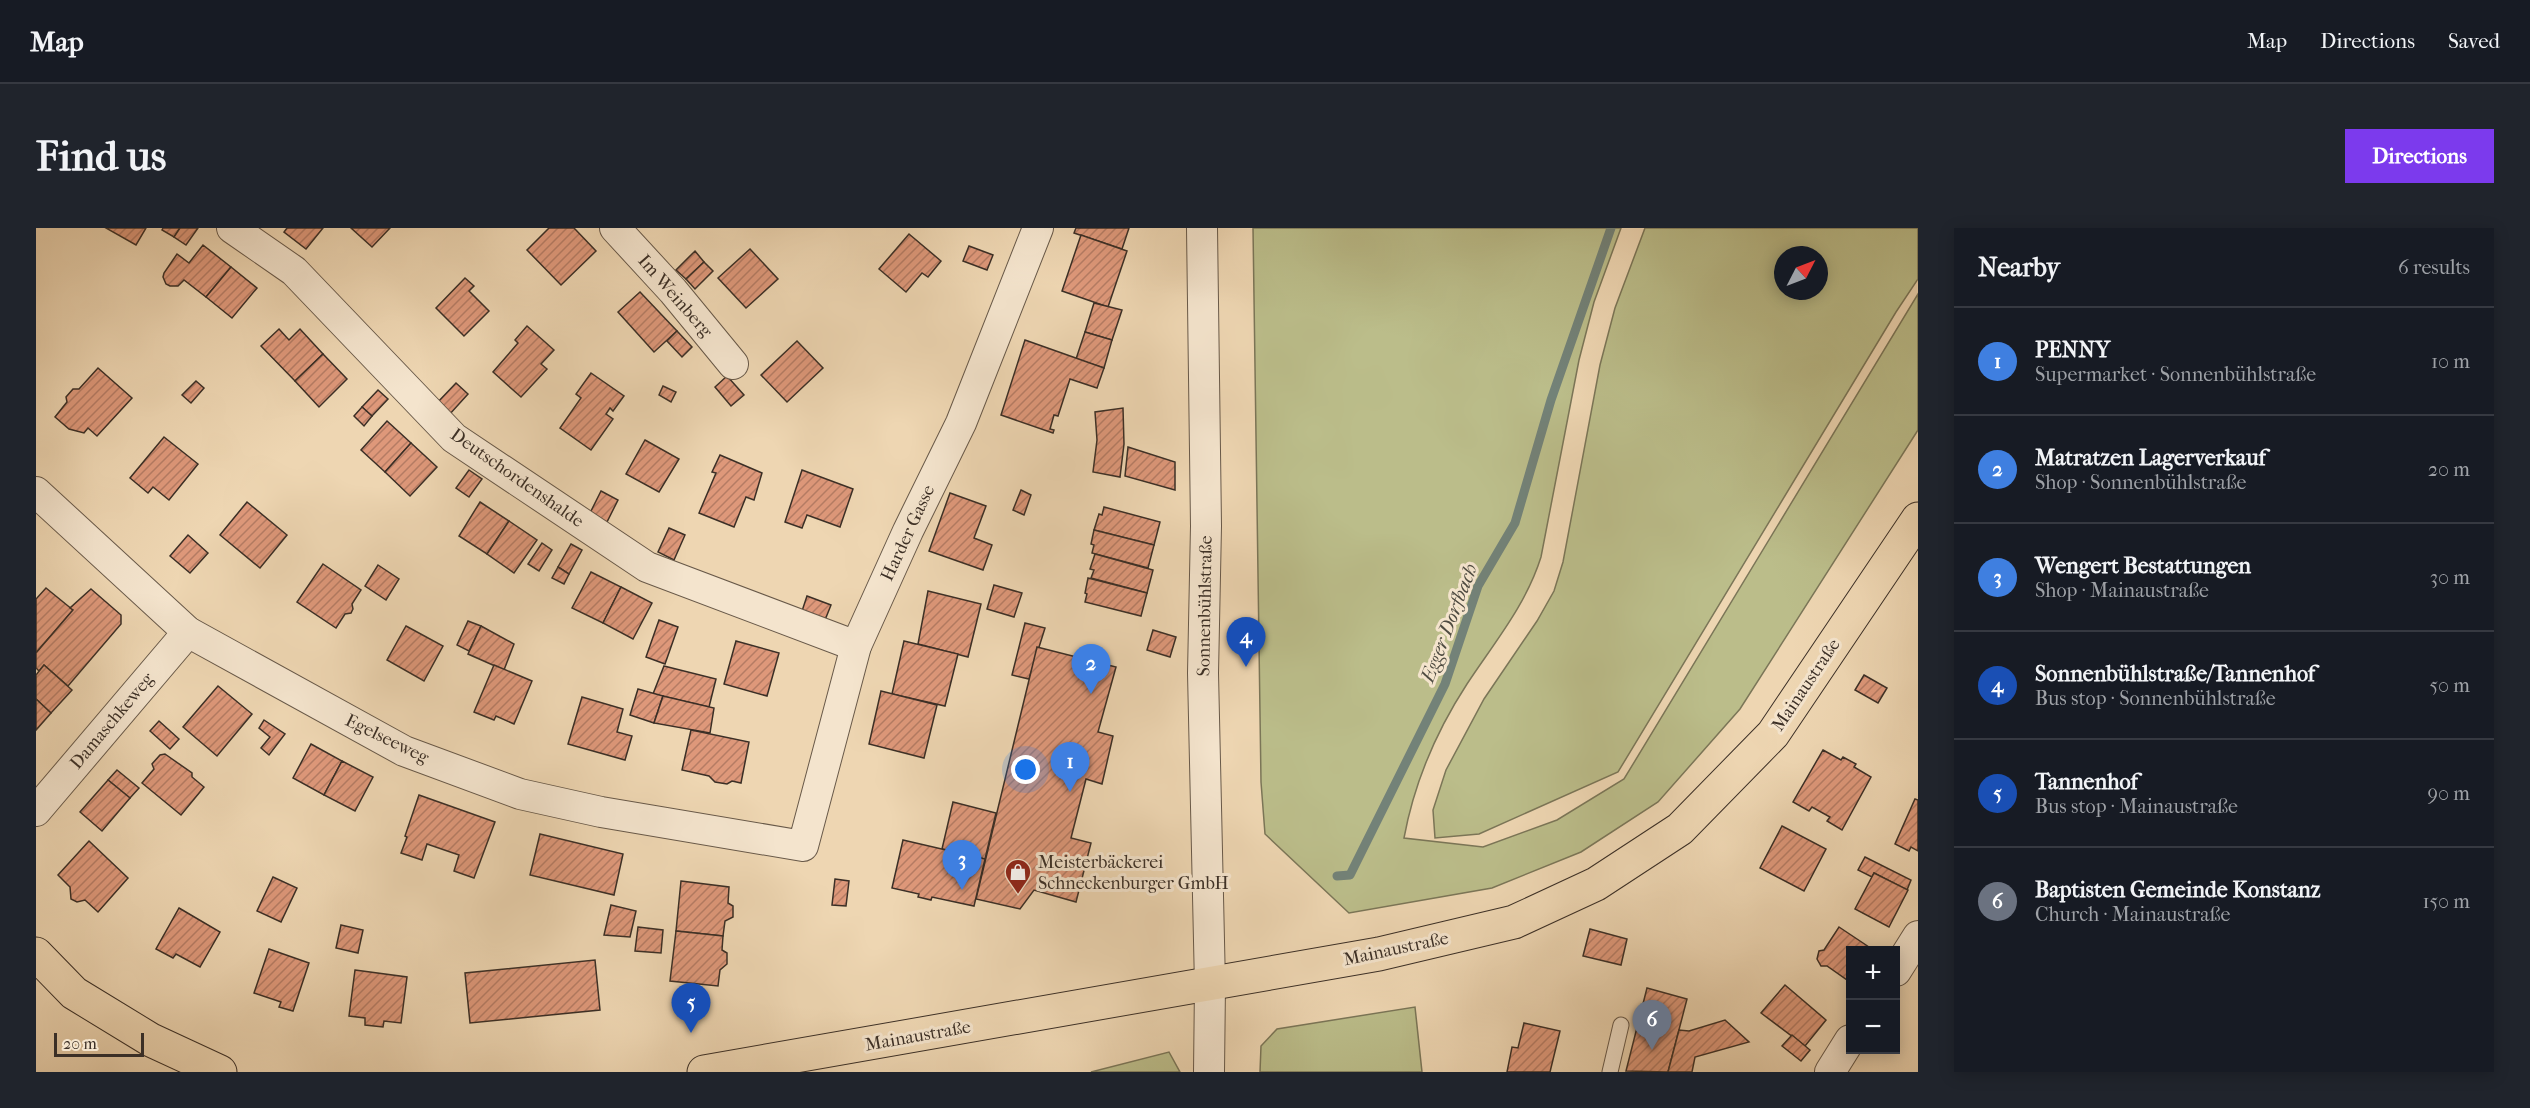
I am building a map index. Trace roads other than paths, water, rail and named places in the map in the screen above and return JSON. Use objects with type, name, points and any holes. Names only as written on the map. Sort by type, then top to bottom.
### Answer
[{"type":"main road","name":"Mainaustraße","points":[[704,1072],[1379,954],[1514,922],[1596,884],[1680,828],[1773,734],[1918,519]]},
{"type":"main road","points":[[36,954],[74,993],[151,1040],[220,1072]]},
{"type":"street","name":"Deutschordenshalde","points":[[232,228],[294,271],[454,438],[647,567],[856,646]]},
{"type":"street","name":"Im Weinberg","points":[[615,228],[673,291],[733,364]]},
{"type":"street","name":"Harder Gasse","points":[[803,846],[856,646],[908,531],[961,423],[1038,228]]},
{"type":"street","name":"Sonnenbühlstraße","points":[[1202,228],[1206,526],[1203,673],[1210,985],[1209,1072]]},
{"type":"street","name":"Egelseeweg","points":[[36,492],[188,632],[404,751],[520,794],[601,812],[803,846]]},
{"type":"street","name":"Damaschkeweg","points":[[36,811],[188,632]]},
{"type":"street","points":[[1900,964],[1918,936]]},
{"type":"street","points":[[1830,1072],[1846,1048]]},
{"type":"lane","points":[[1610,1072],[1621,1025]]},
{"type":"waterway","name":"Egger Dorfbach","points":[[1337,876],[1350,875],[1445,684],[1478,586],[1515,523],[1551,400],[1611,228]]},
{"type":"place","name":"Sonnenbühlstraße/Tannenhof","points":[[1246,667]]},
{"type":"place","name":"Matratzen Lagerverkauf","points":[[1091,694]]},
{"type":"place","name":"PENNY","points":[[1070,792]]},
{"type":"place","name":"Wengert Bestattungen","points":[[962,890]]},
{"type":"place","name":"Meisterbäckerei Schneckenburger GmbH","points":[[1018,895]]},
{"type":"place","name":"Tannenhof","points":[[691,1033]]},
{"type":"place","name":"Baptisten Gemeinde Konstanz","points":[[1652,1050]]}]
